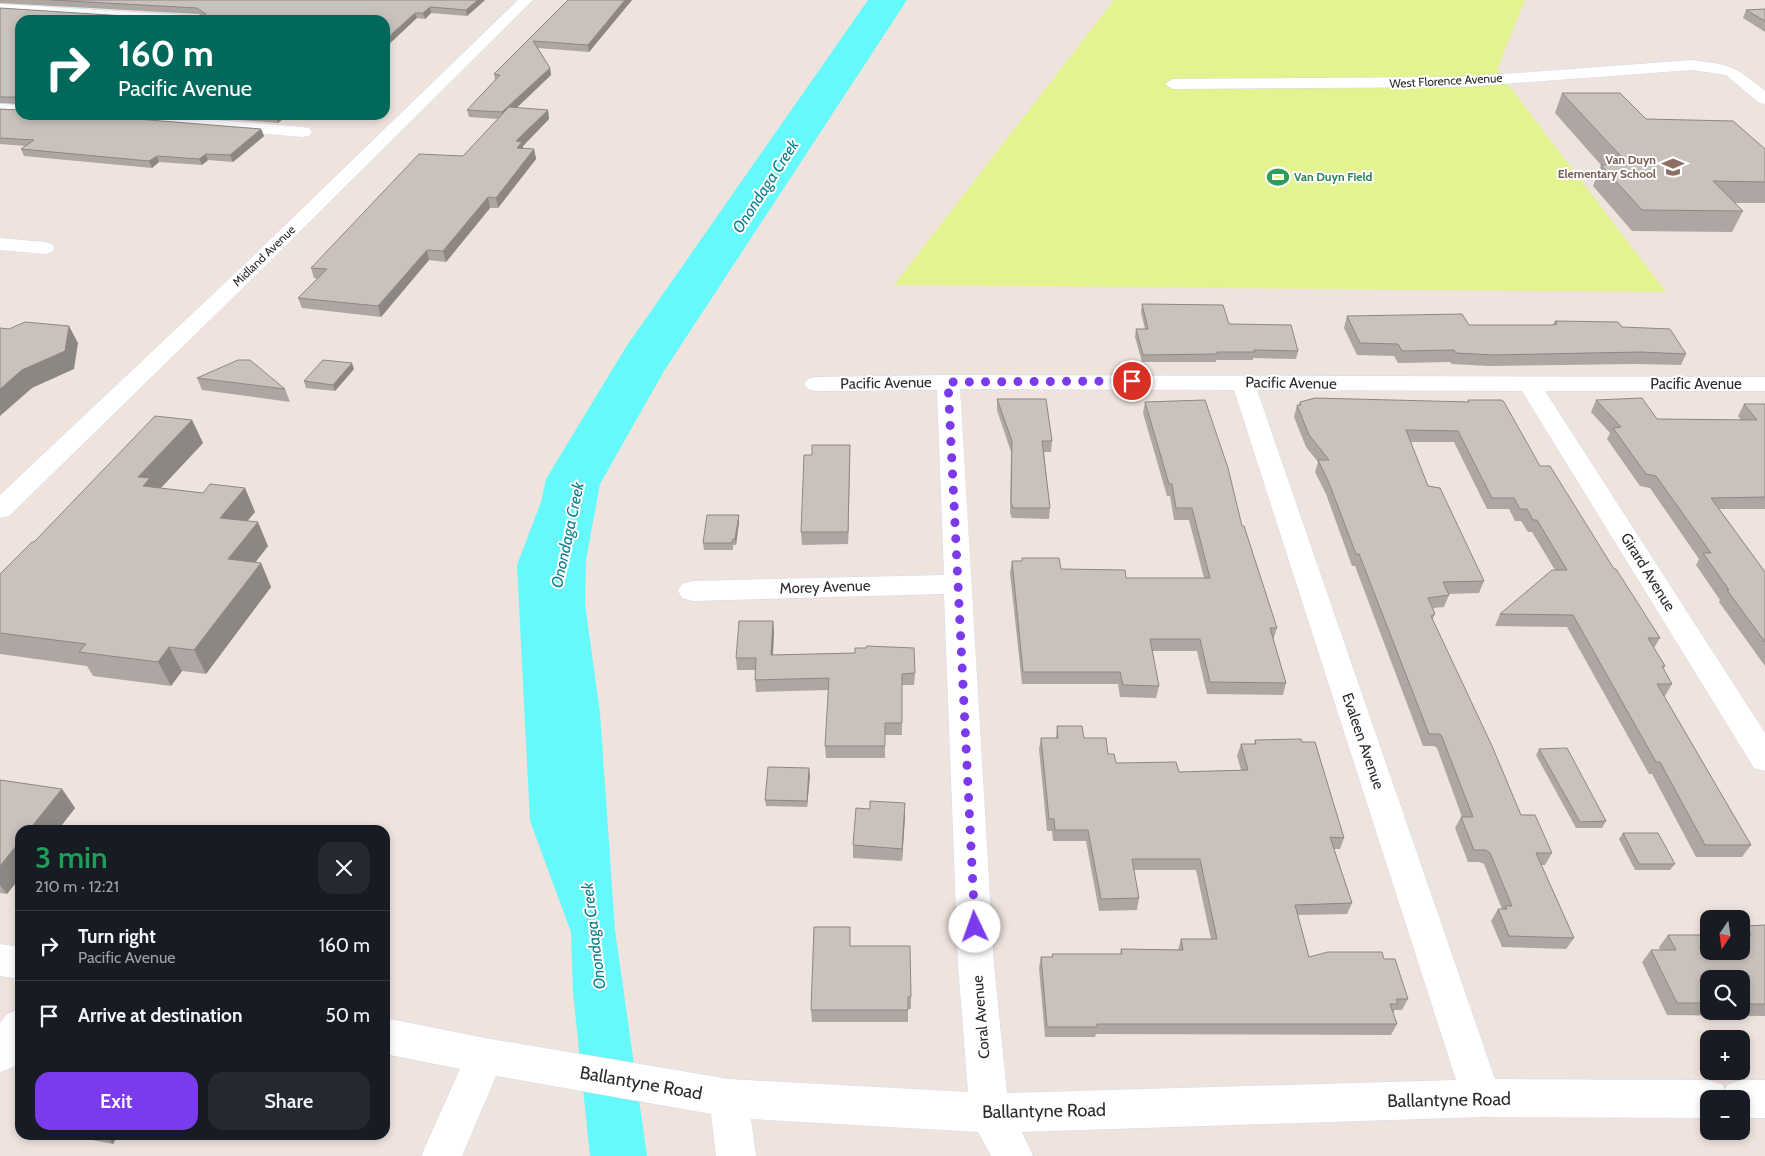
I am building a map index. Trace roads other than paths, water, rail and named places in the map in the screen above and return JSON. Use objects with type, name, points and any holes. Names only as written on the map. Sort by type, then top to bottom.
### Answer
[{"type":"street","name":"Midland Avenue","points":[[0,510],[252,268],[526,0]]},
{"type":"street","points":[[0,8],[116,15]]},
{"type":"street","name":"West Florence Avenue","points":[[1173,84],[1463,82],[1677,65],[1719,68],[1732,72],[1765,99]]},
{"type":"street","points":[[0,109],[15,110]]},
{"type":"street","points":[[154,120],[303,132]]},
{"type":"street","points":[[0,244],[45,248]]},
{"type":"street","name":"Pacific Avenue","points":[[816,384],[948,382],[1530,386],[1765,384]]},
{"type":"street","name":"Coral Avenue","points":[[948,382],[976,965],[989,1113]]},
{"type":"street","name":"Evaleen Avenue","points":[[1243,383],[1482,1098]]},
{"type":"street","name":"Girard Avenue","points":[[1530,386],[1765,759]]},
{"type":"street","name":"Morey Avenue","points":[[692,591],[958,584]]},
{"type":"street","points":[[0,960],[15,962]]},
{"type":"street","points":[[0,1054],[15,1034]]},
{"type":"street","name":"Ballantyne Road","points":[[390,1037],[484,1056],[729,1098],[989,1113],[1482,1098],[1700,1099]]},
{"type":"street","points":[[441,1156],[484,1056]]},
{"type":"street","points":[[729,1098],[736,1156]]},
{"type":"street","points":[[1750,1099],[1765,1100]]},
{"type":"street","points":[[989,1113],[1013,1156]]},
{"type":"water","name":"Onondaga Creek","points":[[868,0],[907,0],[664,371],[600,484],[586,560],[585,604],[600,713],[615,930],[647,1156],[590,1156],[573,992],[571,932],[530,821],[517,565],[541,502],[546,479],[626,347]]},
{"type":"place","name":"Van Duyn Elementary School","points":[[1673,167]]},
{"type":"place","name":"Van Duyn Field","points":[[1278,177]]}]
